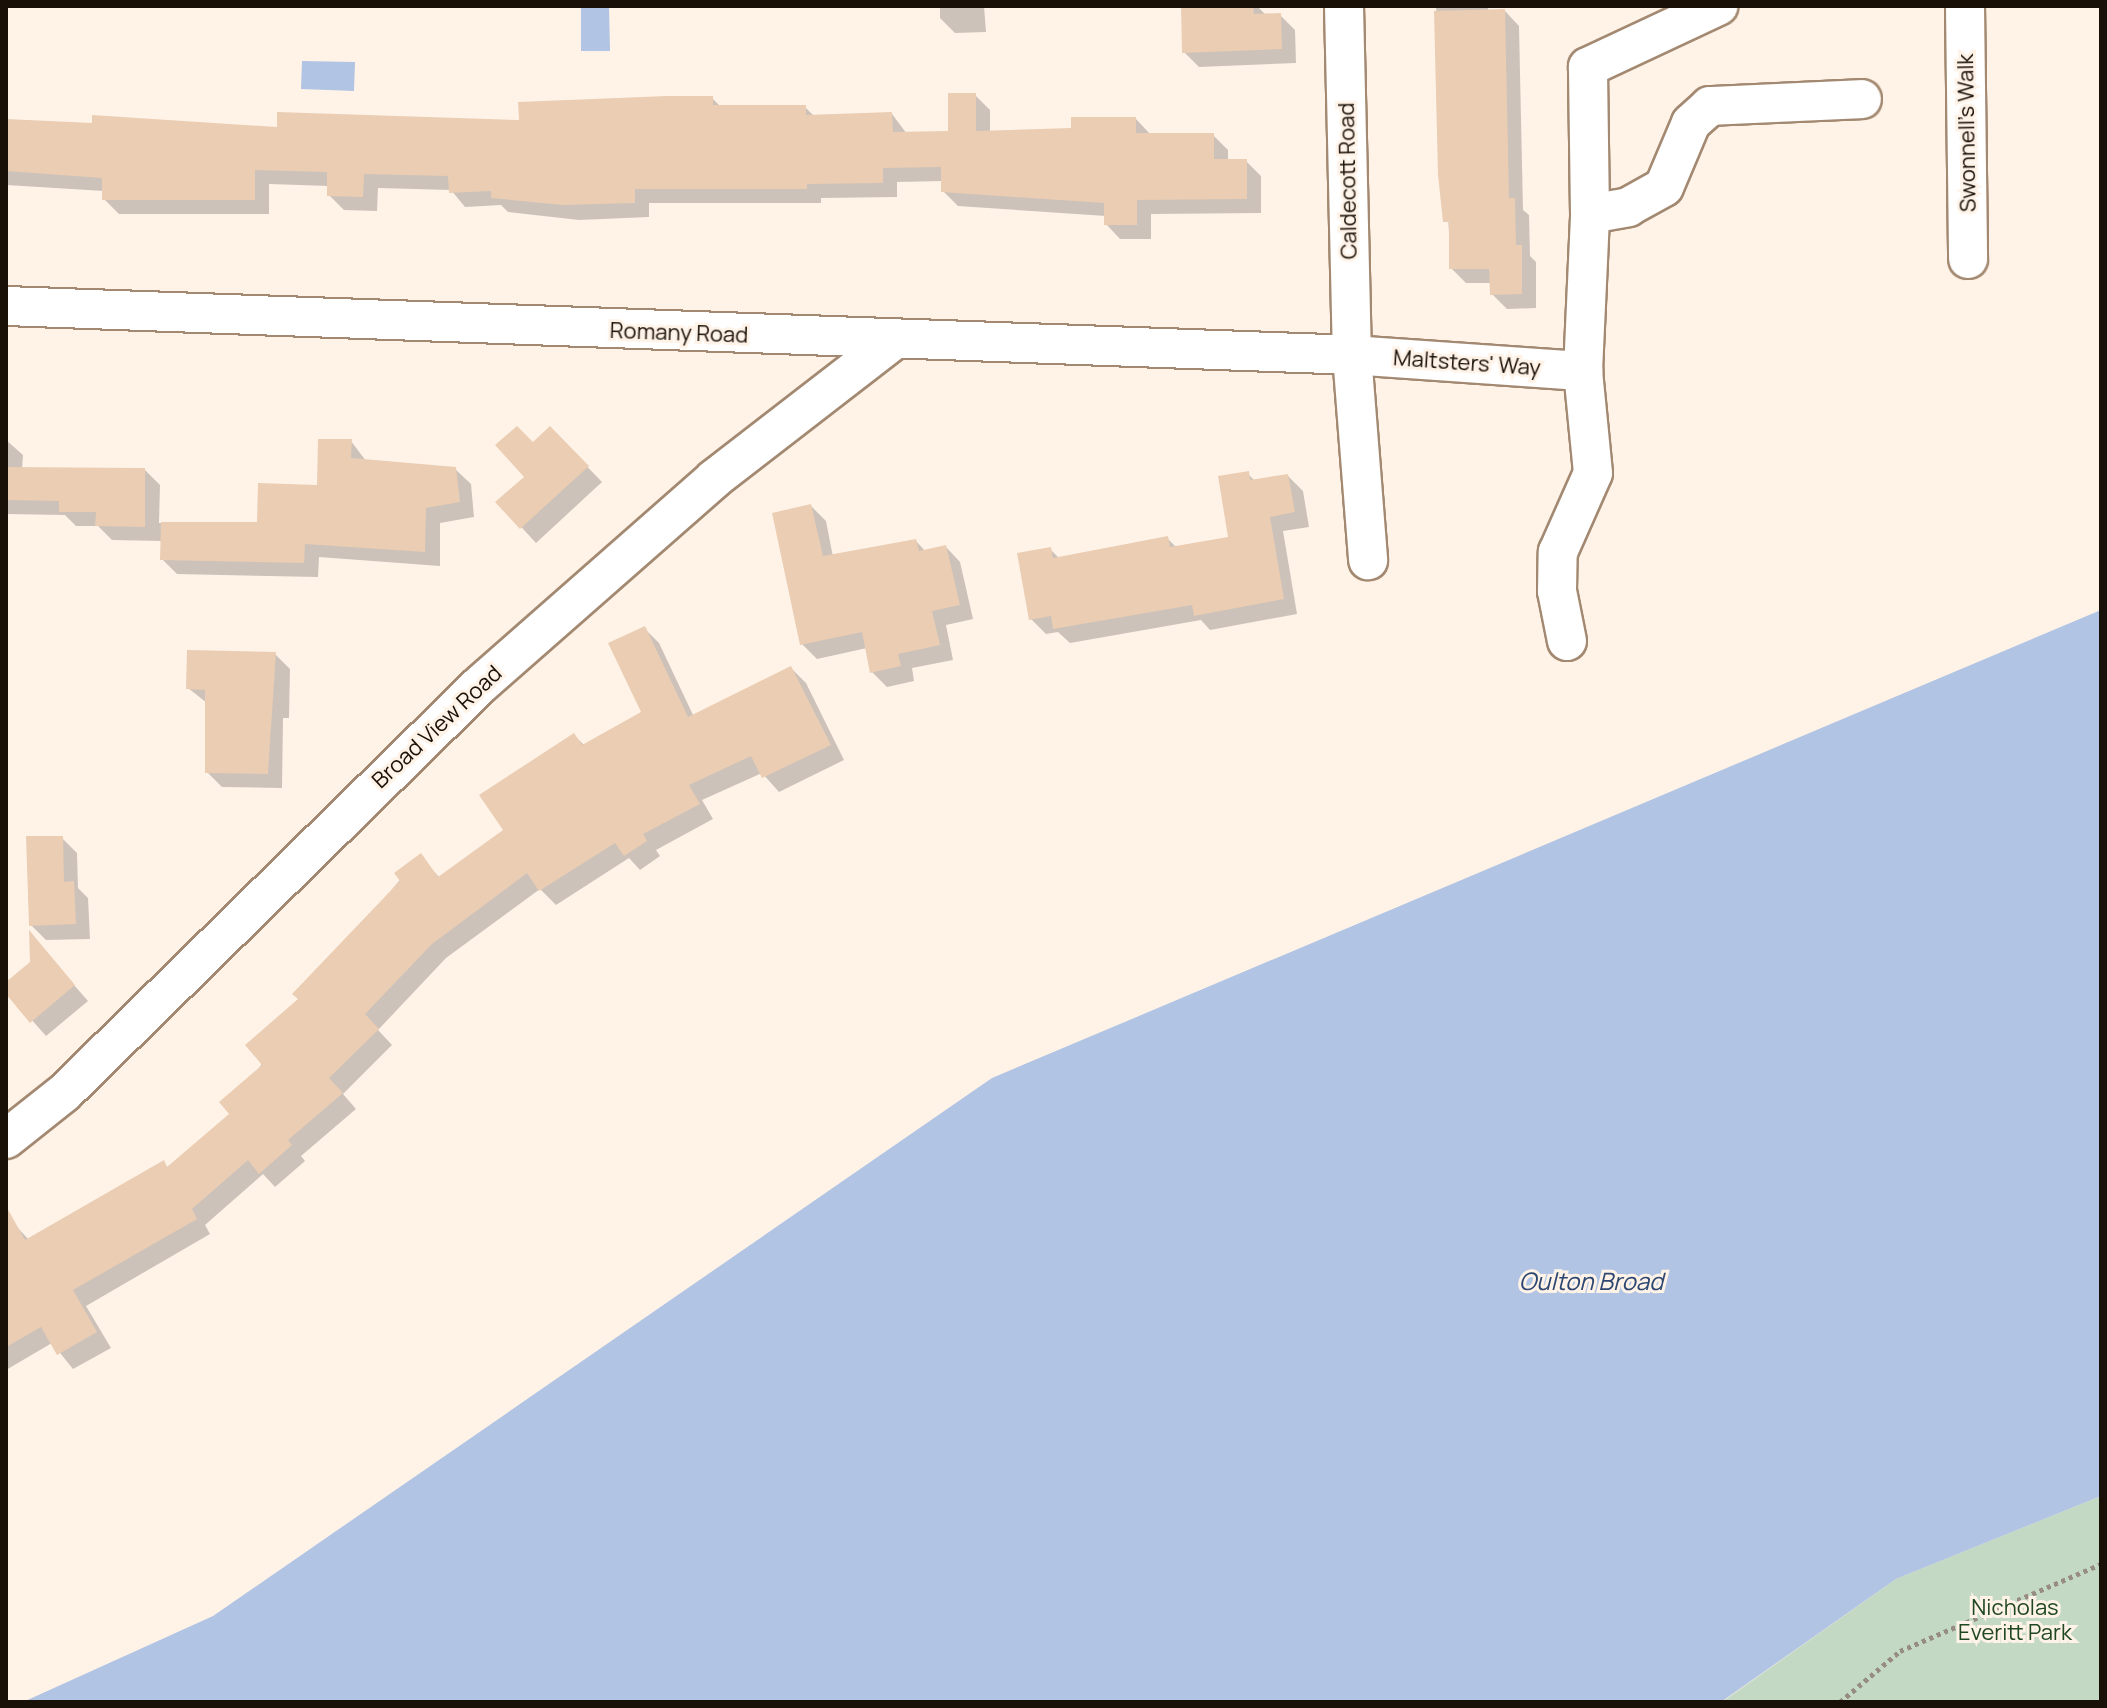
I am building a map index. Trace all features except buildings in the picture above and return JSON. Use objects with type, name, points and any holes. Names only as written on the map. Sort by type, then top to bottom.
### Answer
[{"type":"street","name":"Caldecott Road","points":[[1344,6],[1352,355],[1368,560]]},
{"type":"street","points":[[1567,641],[1557,591],[1558,552],[1593,473],[1583,371],[1590,214],[1588,67],[1718,6]]},
{"type":"street","name":"Swonnell's Walk","points":[[1965,6],[1968,259]]},
{"type":"street","points":[[1590,214],[1628,207],[1664,187],[1691,123],[1710,106],[1862,99]]},
{"type":"street","name":"Romany Road","points":[[6,306],[891,342],[1352,355]]},
{"type":"street","name":"Broad View Road","points":[[6,1139],[64,1093],[481,684],[714,479],[891,342]]},
{"type":"street","name":"Maltsters' Way","points":[[1352,355],[1583,371]]},
{"type":"path","points":[[1840,1702],[1900,1651],[2101,1564]]},
{"type":"green space","name":"Nicholas Everitt Park","points":[[2101,1496],[2101,1702],[1722,1702],[1896,1579]]},
{"type":"water","points":[[581,6],[609,6],[610,51],[581,51]]},
{"type":"water","points":[[302,61],[355,62],[354,91],[301,89]]},
{"type":"water","name":"Oulton Broad","points":[[2101,610],[2101,1496],[1896,1579],[1721,1702],[23,1702],[213,1616],[992,1078]]}]
